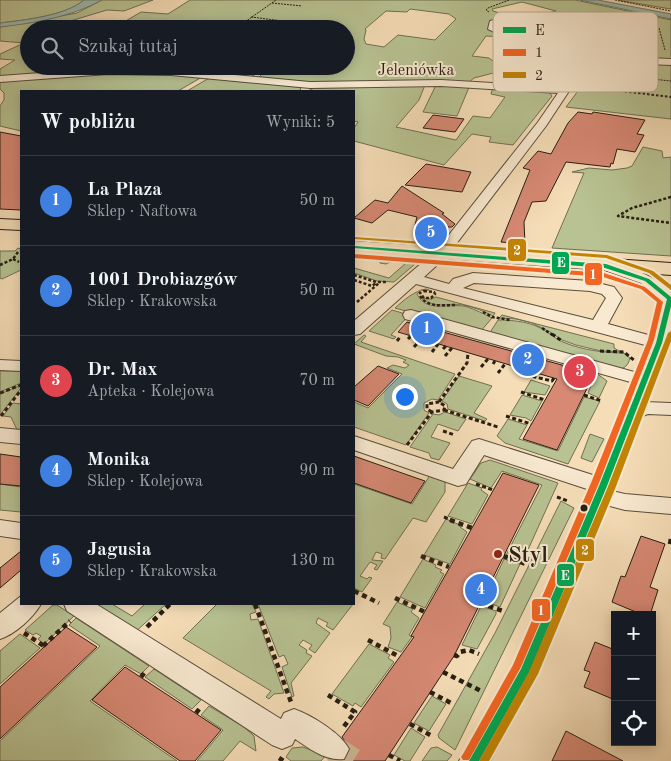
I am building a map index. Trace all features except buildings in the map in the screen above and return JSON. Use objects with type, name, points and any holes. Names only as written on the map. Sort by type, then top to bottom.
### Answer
[{"type":"main road","points":[[0,224],[20,225]]},
{"type":"main road","points":[[355,247],[606,266],[671,269]]},
{"type":"street","name":"Jeleniówka","points":[[0,79],[64,75]]},
{"type":"street","name":"Jeleniówka","points":[[203,75],[310,85],[441,83],[493,85]]},
{"type":"street","points":[[355,329],[442,253],[548,125],[564,92]]},
{"type":"street","points":[[474,761],[525,671],[601,491],[631,413],[641,374],[659,343],[670,304],[648,280],[606,266]]},
{"type":"street","points":[[452,290],[459,282],[472,278],[590,286],[608,290],[614,298],[596,328]]},
{"type":"street","points":[[414,279],[659,343]]},
{"type":"street","points":[[411,315],[641,374],[656,394],[671,404]]},
{"type":"street","points":[[0,365],[20,366]]},
{"type":"street","points":[[631,413],[647,408],[671,409]]},
{"type":"street","points":[[1,425],[20,437]]},
{"type":"street","points":[[355,443],[467,481],[479,446],[601,491],[625,502],[671,506]]},
{"type":"street","points":[[0,528],[20,531]]},
{"type":"street","points":[[10,629],[27,605]]},
{"type":"street","points":[[76,610],[132,641],[285,744],[337,740]]},
{"type":"path","points":[[248,20],[276,0]]},
{"type":"path","points":[[615,0],[671,10]]},
{"type":"path","points":[[272,3],[302,6]]},
{"type":"path","points":[[252,17],[274,20]]},
{"type":"path","points":[[659,28],[670,62]]},
{"type":"path","points":[[658,79],[671,81]]},
{"type":"path","points":[[613,92],[671,97]]},
{"type":"path","points":[[671,197],[632,208],[618,216],[671,223]]},
{"type":"path","points":[[0,265],[13,259],[18,252]]},
{"type":"path","points":[[13,259],[19,262]]},
{"type":"path","points":[[355,275],[378,282],[385,282]]},
{"type":"path","points":[[355,280],[372,286],[378,282]]},
{"type":"path","points":[[356,302],[378,282]]},
{"type":"path","points":[[420,296],[423,301],[432,305],[458,305]]},
{"type":"path","points":[[480,310],[495,318],[518,320]]},
{"type":"path","points":[[492,322],[500,313]]},
{"type":"path","points":[[539,327],[564,342]]},
{"type":"path","points":[[397,341],[400,337]]},
{"type":"path","points":[[414,347],[421,339]]},
{"type":"path","points":[[432,352],[438,344]]},
{"type":"path","points":[[445,356],[452,348]]},
{"type":"path","points":[[594,350],[624,352],[641,374]]},
{"type":"path","points":[[468,353],[467,363],[439,402],[427,404],[427,409],[432,412],[444,410],[498,427]]},
{"type":"path","points":[[482,367],[488,359]]},
{"type":"path","points":[[498,373],[505,364]]},
{"type":"path","points":[[534,372],[531,376],[552,382],[554,378]]},
{"type":"path","points":[[0,393],[20,385]]},
{"type":"path","points":[[1,425],[20,392]]},
{"type":"path","points":[[520,392],[545,400]]},
{"type":"path","points":[[584,395],[602,400]]},
{"type":"path","points":[[439,402],[444,406],[444,410]]},
{"type":"path","points":[[398,458],[432,412]]},
{"type":"path","points":[[506,416],[531,424]]},
{"type":"path","points":[[444,431],[455,435]]},
{"type":"path","points":[[467,481],[493,490]]},
{"type":"path","points":[[557,498],[568,501]]},
{"type":"path","points":[[444,517],[472,528]]},
{"type":"path","points":[[670,544],[671,538]]},
{"type":"path","points":[[421,556],[449,567]]},
{"type":"path","points":[[503,556],[526,564]]},
{"type":"path","points":[[355,591],[379,603]]},
{"type":"path","points":[[395,598],[425,612]]},
{"type":"path","points":[[480,603],[503,610]]},
{"type":"path","points":[[132,641],[169,605]]},
{"type":"path","points":[[255,605],[290,695],[285,744]]},
{"type":"path","points":[[10,629],[44,646],[76,610]]},
{"type":"path","points":[[368,640],[400,657]]},
{"type":"path","points":[[454,655],[457,656],[460,652],[469,650],[479,654]]},
{"type":"path","points":[[444,672],[483,692]]},
{"type":"path","points":[[430,692],[451,703]]},
{"type":"path","points":[[328,694],[357,713],[337,740]]},
{"type":"path","points":[[410,724],[432,736]]},
{"type":"path","points":[[389,755],[400,761]]},
{"type":"green space","points":[[0,0],[84,0],[56,14],[0,23]]},
{"type":"green space","points":[[102,0],[153,0],[124,11],[107,10],[74,20],[38,20],[77,13]]},
{"type":"green space","points":[[190,0],[575,0],[633,12],[553,12],[556,11],[522,2],[492,9],[496,12],[493,12],[493,36],[486,36],[472,56],[489,58],[493,61],[493,73],[474,78],[469,82],[341,85],[258,78],[261,75],[355,75],[355,20],[127,20],[141,12],[168,14]],"holes":[[[410,9],[449,14],[456,19],[435,40],[398,35],[384,47],[366,44],[364,39],[365,29],[386,11],[407,12]]]},
{"type":"green space","points":[[619,0],[671,0],[671,9],[623,1]]},
{"type":"green space","points":[[658,17],[671,20],[671,62],[658,62]]},
{"type":"green space","points":[[20,23],[20,43],[0,41],[0,27]]},
{"type":"green space","points":[[20,45],[20,75],[42,75],[0,77],[0,69],[15,60],[0,59],[0,54]]},
{"type":"green space","points":[[658,64],[671,65],[671,119],[566,107],[577,92],[658,92]]},
{"type":"green space","points":[[68,75],[172,75],[202,77],[180,90],[20,90],[20,131],[0,126],[0,106],[4,100],[4,93],[0,89],[0,80]]},
{"type":"green space","points":[[222,75],[254,75],[247,78]]},
{"type":"green space","points":[[211,77],[299,87],[301,89],[300,90],[189,90]]},
{"type":"green space","points":[[425,85],[419,100],[396,127],[456,140],[473,116],[490,118],[505,97],[491,94],[493,87],[493,92],[549,92],[552,96],[513,145],[489,142],[491,137],[472,134],[444,165],[355,141],[355,126],[358,122],[355,121],[355,90],[310,90],[314,88]]},
{"type":"green space","points":[[436,85],[470,85],[457,116],[423,112]]},
{"type":"green space","points":[[643,147],[662,151],[663,158],[671,157],[671,256],[552,248],[584,173],[572,172],[589,168],[612,170],[627,168],[632,166]]},
{"type":"green space","points":[[20,249],[20,270],[2,279],[0,278],[0,251],[15,251]]},
{"type":"green space","points":[[355,257],[413,261],[415,264],[394,282],[377,281],[355,273],[355,268],[389,278],[406,263],[390,262],[386,264],[380,263],[380,261],[355,259]]},
{"type":"green space","points":[[421,290],[417,294],[426,304],[468,307],[492,318],[480,332],[395,308],[409,296]]},
{"type":"green space","points":[[436,297],[495,313],[493,316],[463,305],[436,305],[421,298],[431,299]]},
{"type":"green space","points":[[392,310],[409,315],[391,335],[396,337],[394,339],[369,331]]},
{"type":"green space","points":[[502,315],[614,344],[614,348],[621,352],[601,351],[576,345],[562,340],[532,323],[516,319],[499,318]]},
{"type":"green space","points":[[498,320],[530,324],[561,341],[578,347],[601,352],[624,353],[630,358],[626,366],[617,370],[489,334]]},
{"type":"green space","points":[[364,335],[366,336],[361,342],[455,374],[438,400],[432,399],[424,403],[424,410],[429,413],[406,445],[355,427],[355,402],[368,408],[402,374],[387,368],[393,365],[405,368],[409,365],[403,362],[406,360],[386,356],[355,343]]},
{"type":"green space","points":[[0,371],[20,371],[20,383],[0,392]]},
{"type":"green space","points":[[596,373],[607,381],[599,398],[588,393]]},
{"type":"green space","points":[[459,376],[492,386],[474,413],[487,419],[485,421],[448,409],[447,404],[442,401]]},
{"type":"green space","points":[[531,380],[550,386],[545,395],[524,392]]},
{"type":"green space","points":[[20,385],[20,389],[0,415],[0,394]]},
{"type":"green space","points":[[522,395],[542,401],[531,421],[526,418],[510,415]]},
{"type":"green space","points":[[584,397],[600,401],[568,464],[505,443],[497,436],[508,419],[527,425],[519,439],[558,451]]},
{"type":"green space","points":[[13,403],[20,404],[20,434],[11,417],[3,416]]},
{"type":"green space","points":[[445,412],[466,419],[458,431],[438,424],[431,437],[450,443],[439,460],[431,458],[429,453],[410,447],[433,414],[439,415]]},
{"type":"green space","points":[[590,434],[604,439],[592,462],[581,458]]},
{"type":"green space","points":[[490,460],[558,483],[523,561],[506,555],[542,485],[502,471],[491,488],[470,479],[481,463]]},
{"type":"green space","points":[[430,475],[445,480],[445,492],[426,522],[413,518],[385,559],[381,558],[382,554],[376,552],[372,560],[383,561],[377,570],[374,569],[377,565],[370,562],[360,576],[367,579],[369,577],[372,578],[362,592],[355,588],[355,484],[412,504]]},
{"type":"green space","points":[[468,483],[482,488],[481,490],[488,495],[472,524],[448,516]]},
{"type":"green space","points":[[0,484],[20,487],[20,512],[0,510]]},
{"type":"green space","points":[[561,501],[574,508],[455,750],[439,738],[438,735],[495,633]]},
{"type":"green space","points":[[446,519],[460,525],[467,532],[450,564],[424,555]]},
{"type":"green space","points":[[423,559],[436,565],[435,567],[442,570],[440,572],[444,574],[425,608],[400,597]]},
{"type":"green space","points":[[504,559],[520,564],[500,607],[484,601]]},
{"type":"green space","points":[[397,602],[413,609],[411,612],[419,618],[409,635],[412,637],[401,652],[388,647],[391,638],[390,627],[383,624]]},
{"type":"green space","points":[[53,605],[57,605],[74,616],[44,644],[38,639],[41,636],[36,633],[33,635],[25,630]]},
{"type":"green space","points":[[87,605],[114,605],[132,616],[144,605],[165,605],[133,634]]},
{"type":"green space","points":[[216,605],[252,605],[256,612],[250,614],[251,620],[258,619],[284,693],[274,694],[269,699],[266,697],[271,691],[183,638]]},
{"type":"green space","points":[[258,605],[352,605],[333,630],[326,626],[328,623],[318,618],[316,623],[330,633],[315,653],[309,649],[312,645],[303,640],[299,645],[307,650],[306,653],[312,656],[291,683],[294,696],[292,697],[282,667],[288,664],[284,655],[279,657]]},
{"type":"green space","points":[[481,606],[496,611],[496,614],[477,649],[462,645]]},
{"type":"green space","points":[[76,618],[149,666],[141,674],[125,665],[90,701],[177,761],[0,761],[0,741],[100,646],[69,625]]},
{"type":"green space","points":[[20,634],[40,648],[0,684],[0,651]]},
{"type":"green space","points":[[369,644],[390,655],[388,658],[394,662],[361,707],[355,703],[353,706],[332,694]]},
{"type":"green space","points":[[154,669],[201,700],[192,709],[145,677]]},
{"type":"green space","points":[[432,696],[446,704],[429,731],[414,723]]},
{"type":"green space","points":[[209,706],[244,727],[254,736],[256,751],[240,741],[223,761],[197,761],[223,730],[201,715]]},
{"type":"green space","points":[[411,728],[425,737],[410,761],[405,761],[394,755]]},
{"type":"green space","points":[[303,747],[325,756],[321,761],[291,761],[286,757],[292,748]]},
{"type":"green space","points":[[437,747],[452,755],[447,761],[422,761],[431,748]]},
{"type":"water","points":[[84,0],[102,0],[78,11],[52,18],[24,20],[55,14]]},
{"type":"water","points":[[580,0],[598,0],[671,14],[671,19],[658,16],[658,12],[637,12]]},
{"type":"water","points":[[20,20],[20,24],[0,27],[0,23]]},
{"type":"tunnel","points":[[334,749],[353,761]]},
{"type":"transit line","name":"2","points":[[355,238],[607,257],[651,272],[671,288]]},
{"type":"transit line","name":"E","points":[[355,247],[606,266],[647,280],[670,299],[659,343],[603,486],[525,671],[474,761]]},
{"type":"transit line","name":"1","points":[[355,256],[604,275],[643,288],[660,302],[651,340],[595,483],[517,667],[466,757]]},
{"type":"transit line","name":"2","points":[[484,761],[533,674],[611,489],[671,333]]},
{"type":"place","name":"Jagusia","points":[[431,233]]},
{"type":"place","name":"La Plaza","points":[[427,329]]},
{"type":"place","name":"1001 Drobiazgów","points":[[528,360]]},
{"type":"place","name":"Dr. Max","points":[[580,372]]},
{"type":"place","name":"Styl","points":[[498,554]]},
{"type":"place","name":"Monika","points":[[481,590]]}]
